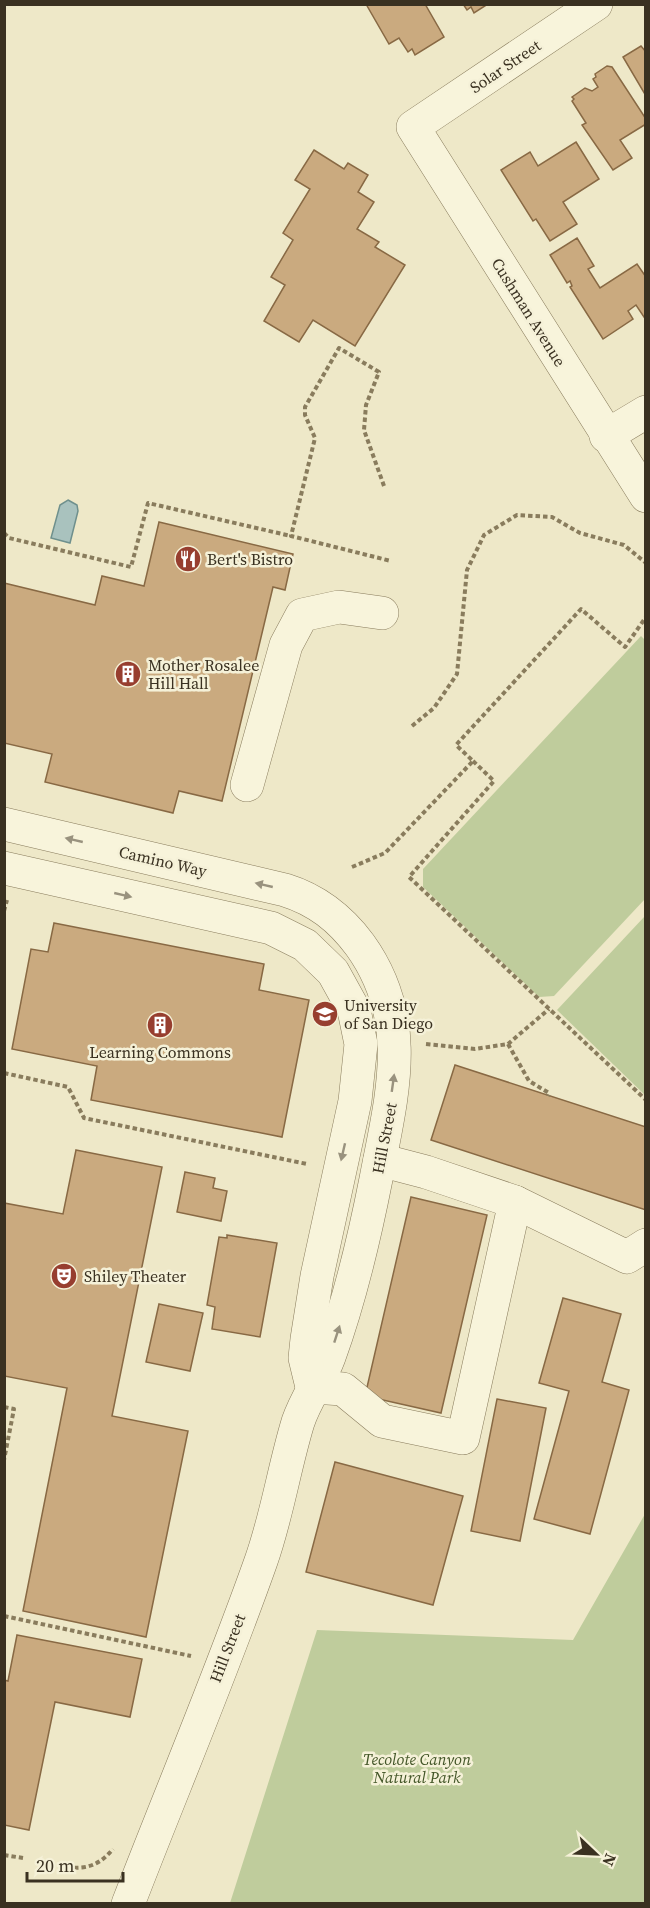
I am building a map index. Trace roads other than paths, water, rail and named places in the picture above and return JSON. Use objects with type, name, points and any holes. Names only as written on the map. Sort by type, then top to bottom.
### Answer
[{"type":"street","name":"Solar Street","points":[[413,127],[596,4]]},
{"type":"street","name":"Cushman Avenue","points":[[413,127],[645,496]]},
{"type":"street","points":[[606,436],[645,412]]},
{"type":"street","points":[[247,785],[285,645],[302,615],[339,606],[382,613]]},
{"type":"street","name":"Camino Way","points":[[4,824],[285,890],[319,904]]},
{"type":"street","points":[[4,868],[270,928],[304,945],[333,972],[354,1010],[362,1044],[355,1101],[317,1276],[307,1339],[305,1358],[312,1387],[343,1389],[382,1422],[463,1438],[515,1202]]},
{"type":"street","name":"Hill Street","points":[[128,1904],[262,1559],[298,1422],[312,1387],[328,1360],[353,1284],[380,1160],[395,1078],[396,1034],[386,990],[376,967],[352,934],[319,904]]},
{"type":"street","points":[[380,1160],[426,1172],[515,1202],[627,1257],[645,1245]]},
{"type":"water","points":[[68,500],[77,505],[78,511],[70,543],[51,538],[60,505]]},
{"type":"place","name":"Bert's Bistro","points":[[188,559]]},
{"type":"place","name":"Mother Rosalee Hill Hall","points":[[128,674]]},
{"type":"place","name":"University of San Diego","points":[[325,1014]]},
{"type":"place","name":"Learning Commons","points":[[160,1025]]},
{"type":"place","name":"Shiley Theater","points":[[64,1276]]},
{"type":"park label","name":"Tecolote Canyon Natural Park","points":[[417,1768]]}]
